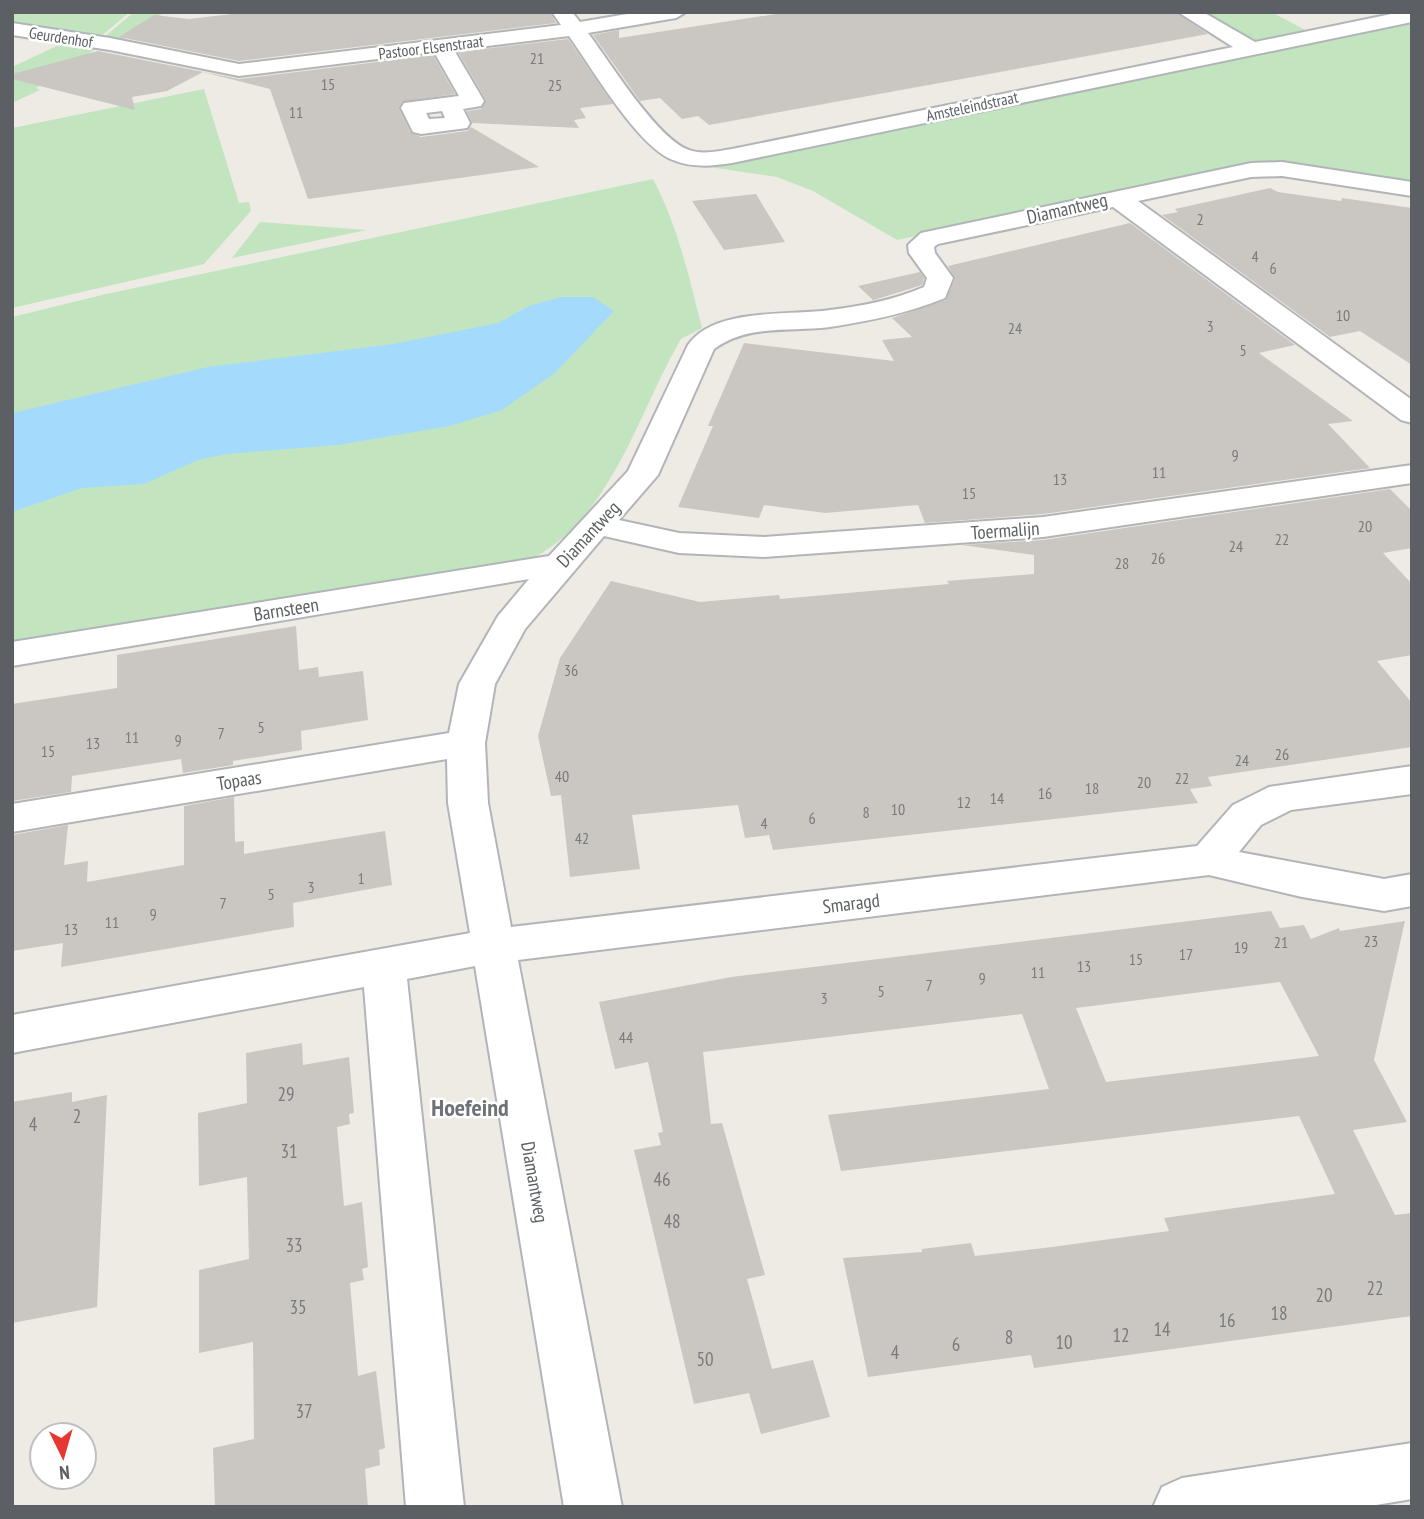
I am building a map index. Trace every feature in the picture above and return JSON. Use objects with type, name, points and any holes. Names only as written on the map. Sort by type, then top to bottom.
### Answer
[{"type":"street","name":"Pastoor Elsenstraat","points":[[110,44],[239,71],[441,46],[568,21],[676,12]]},
{"type":"street","points":[[1188,12],[1250,48]]},
{"type":"street","name":"Amsteleindstraat","points":[[568,21],[654,137],[666,148],[694,161],[732,156],[1412,16]]},
{"type":"street","name":"Geurdenhof","points":[[12,29],[110,44]]},
{"type":"street","points":[[441,46],[473,101],[450,104]]},
{"type":"street","name":"Diamantweg","points":[[593,1507],[468,803],[466,743],[477,684],[510,624],[560,564],[642,475],[702,345],[714,334],[735,327],[828,318],[917,301],[936,292],[940,278],[922,253],[921,245],[930,238],[1116,197],[1261,170],[1282,169],[1412,189]]},
{"type":"street","points":[[1116,197],[1412,414]]},
{"type":"street","name":"Toermalijn","points":[[598,525],[679,543],[764,547],[1043,527],[1412,474]]},
{"type":"street","name":"Barnsteen","points":[[12,654],[560,564]]},
{"type":"street","name":"Topaas","points":[[12,818],[466,743]]},
{"type":"street","points":[[1209,860],[1247,815],[1283,797],[1412,780]]},
{"type":"street","name":"Smaragd","points":[[493,946],[1209,860],[1302,881],[1384,895],[1412,890]]},
{"type":"street","points":[[12,1034],[493,946]]},
{"type":"street","points":[[384,967],[435,1507]]},
{"type":"street","points":[[1182,1507],[1412,1471]]},
{"type":"green space","points":[[12,12],[130,12],[100,37],[12,25]]},
{"type":"green space","points":[[134,12],[165,12],[122,40],[104,37]]},
{"type":"green space","points":[[1193,12],[1271,12],[1313,34],[1266,44],[1249,42]]},
{"type":"green space","points":[[1412,24],[1412,184],[1224,170],[897,240],[813,191],[777,177],[709,167],[1237,54],[1271,52]]},
{"type":"green space","points":[[65,42],[99,47],[36,88],[40,90],[12,103],[12,67]]},
{"type":"green space","points":[[204,89],[239,203],[249,202],[251,211],[204,264],[12,308],[12,128]]},
{"type":"green space","points":[[653,179],[676,233],[702,328],[681,339],[624,455],[589,510],[567,533],[542,553],[501,567],[12,649],[12,317],[106,294]]},
{"type":"green space","points":[[260,222],[367,230],[232,258]]},
{"type":"water","points":[[561,297],[593,297],[614,311],[555,373],[502,410],[450,426],[338,445],[227,454],[198,460],[144,484],[82,488],[12,512],[12,413],[208,367],[393,344],[498,323],[529,306]]},
{"type":"building","points":[[249,12],[550,12],[556,23],[239,61],[119,37],[154,15],[189,19]]},
{"type":"building","points":[[789,12],[1175,12],[1208,34],[709,125],[698,116],[682,119],[660,98],[640,101],[593,35],[619,30],[619,38]]},
{"type":"building","points":[[568,39],[613,104],[580,108],[586,118],[574,120],[579,128],[472,123],[467,111],[481,109],[486,100],[458,52]]},
{"type":"building","points":[[98,51],[239,79],[433,55],[455,94],[402,102],[399,109],[411,133],[421,137],[467,131],[471,127],[539,167],[308,199],[270,89],[203,72],[167,91],[132,97],[135,110],[12,79],[12,74]]},
{"type":"building","points":[[1270,188],[1278,192],[1341,201],[1342,198],[1412,208],[1412,365],[1360,331],[1330,337],[1162,215],[1178,212],[1175,209]]},
{"type":"building","points":[[756,194],[785,242],[724,250],[692,201]]},
{"type":"building","points":[[1130,223],[1295,345],[1259,353],[1353,421],[1328,424],[1370,468],[1043,514],[925,523],[918,505],[825,513],[764,505],[759,518],[678,507],[713,426],[708,426],[744,343],[894,361],[882,340],[912,337],[892,318],[946,300],[955,279],[948,266]]},
{"type":"building","points":[[920,272],[924,278],[922,285],[873,300],[858,286]]},
{"type":"building","points":[[1390,489],[1412,511],[1412,548],[1383,553],[1412,584],[1412,655],[1377,661],[1412,703],[1412,747],[1208,777],[1212,786],[1190,789],[1198,803],[773,850],[769,835],[745,838],[738,805],[632,815],[640,869],[570,877],[561,795],[551,796],[538,736],[560,658],[611,581],[700,602],[779,595],[780,599],[1034,574],[1034,555],[962,545],[1043,540]]},
{"type":"building","points":[[296,626],[299,670],[318,667],[319,677],[363,671],[368,720],[301,731],[302,750],[233,761],[233,765],[183,773],[181,759],[72,776],[71,792],[12,801],[12,704],[117,688],[117,655]]},
{"type":"building","points":[[234,797],[235,842],[244,841],[244,854],[385,831],[392,885],[293,903],[294,927],[61,967],[63,943],[12,951],[12,835],[68,825],[64,865],[88,861],[87,882],[184,865],[184,806]]},
{"type":"building","points":[[1271,911],[1280,928],[1304,925],[1311,939],[1339,928],[1340,931],[1405,921],[1374,1060],[1407,1122],[1353,1130],[1395,1215],[1412,1213],[1412,1316],[1034,1368],[1031,1355],[868,1377],[843,1258],[922,1252],[922,1249],[971,1243],[975,1256],[1052,1247],[1169,1231],[1164,1218],[1335,1194],[1299,1116],[841,1171],[828,1115],[1049,1089],[1022,1014],[703,1052],[711,1124],[722,1123],[765,1275],[747,1279],[772,1369],[813,1360],[830,1417],[761,1434],[749,1393],[694,1404],[634,1150],[661,1145],[658,1133],[663,1132],[648,1062],[615,1069],[599,1002],[731,977]],"holes":[[[1280,982],[1319,1056],[1106,1082],[1076,1008]]]},
{"type":"building","points":[[302,1043],[303,1065],[349,1057],[354,1113],[349,1114],[350,1124],[337,1127],[344,1206],[362,1202],[368,1267],[362,1269],[364,1280],[350,1283],[358,1376],[376,1371],[385,1448],[379,1450],[380,1465],[365,1469],[368,1507],[215,1507],[213,1448],[254,1439],[253,1342],[199,1353],[199,1270],[249,1259],[247,1177],[199,1186],[198,1113],[247,1103],[246,1053]]},
{"type":"building","points":[[72,1092],[72,1102],[107,1095],[97,1307],[12,1323],[12,1102]]},
{"type":"district","name":"Hoefeind","points":[[470,1108]]}]
